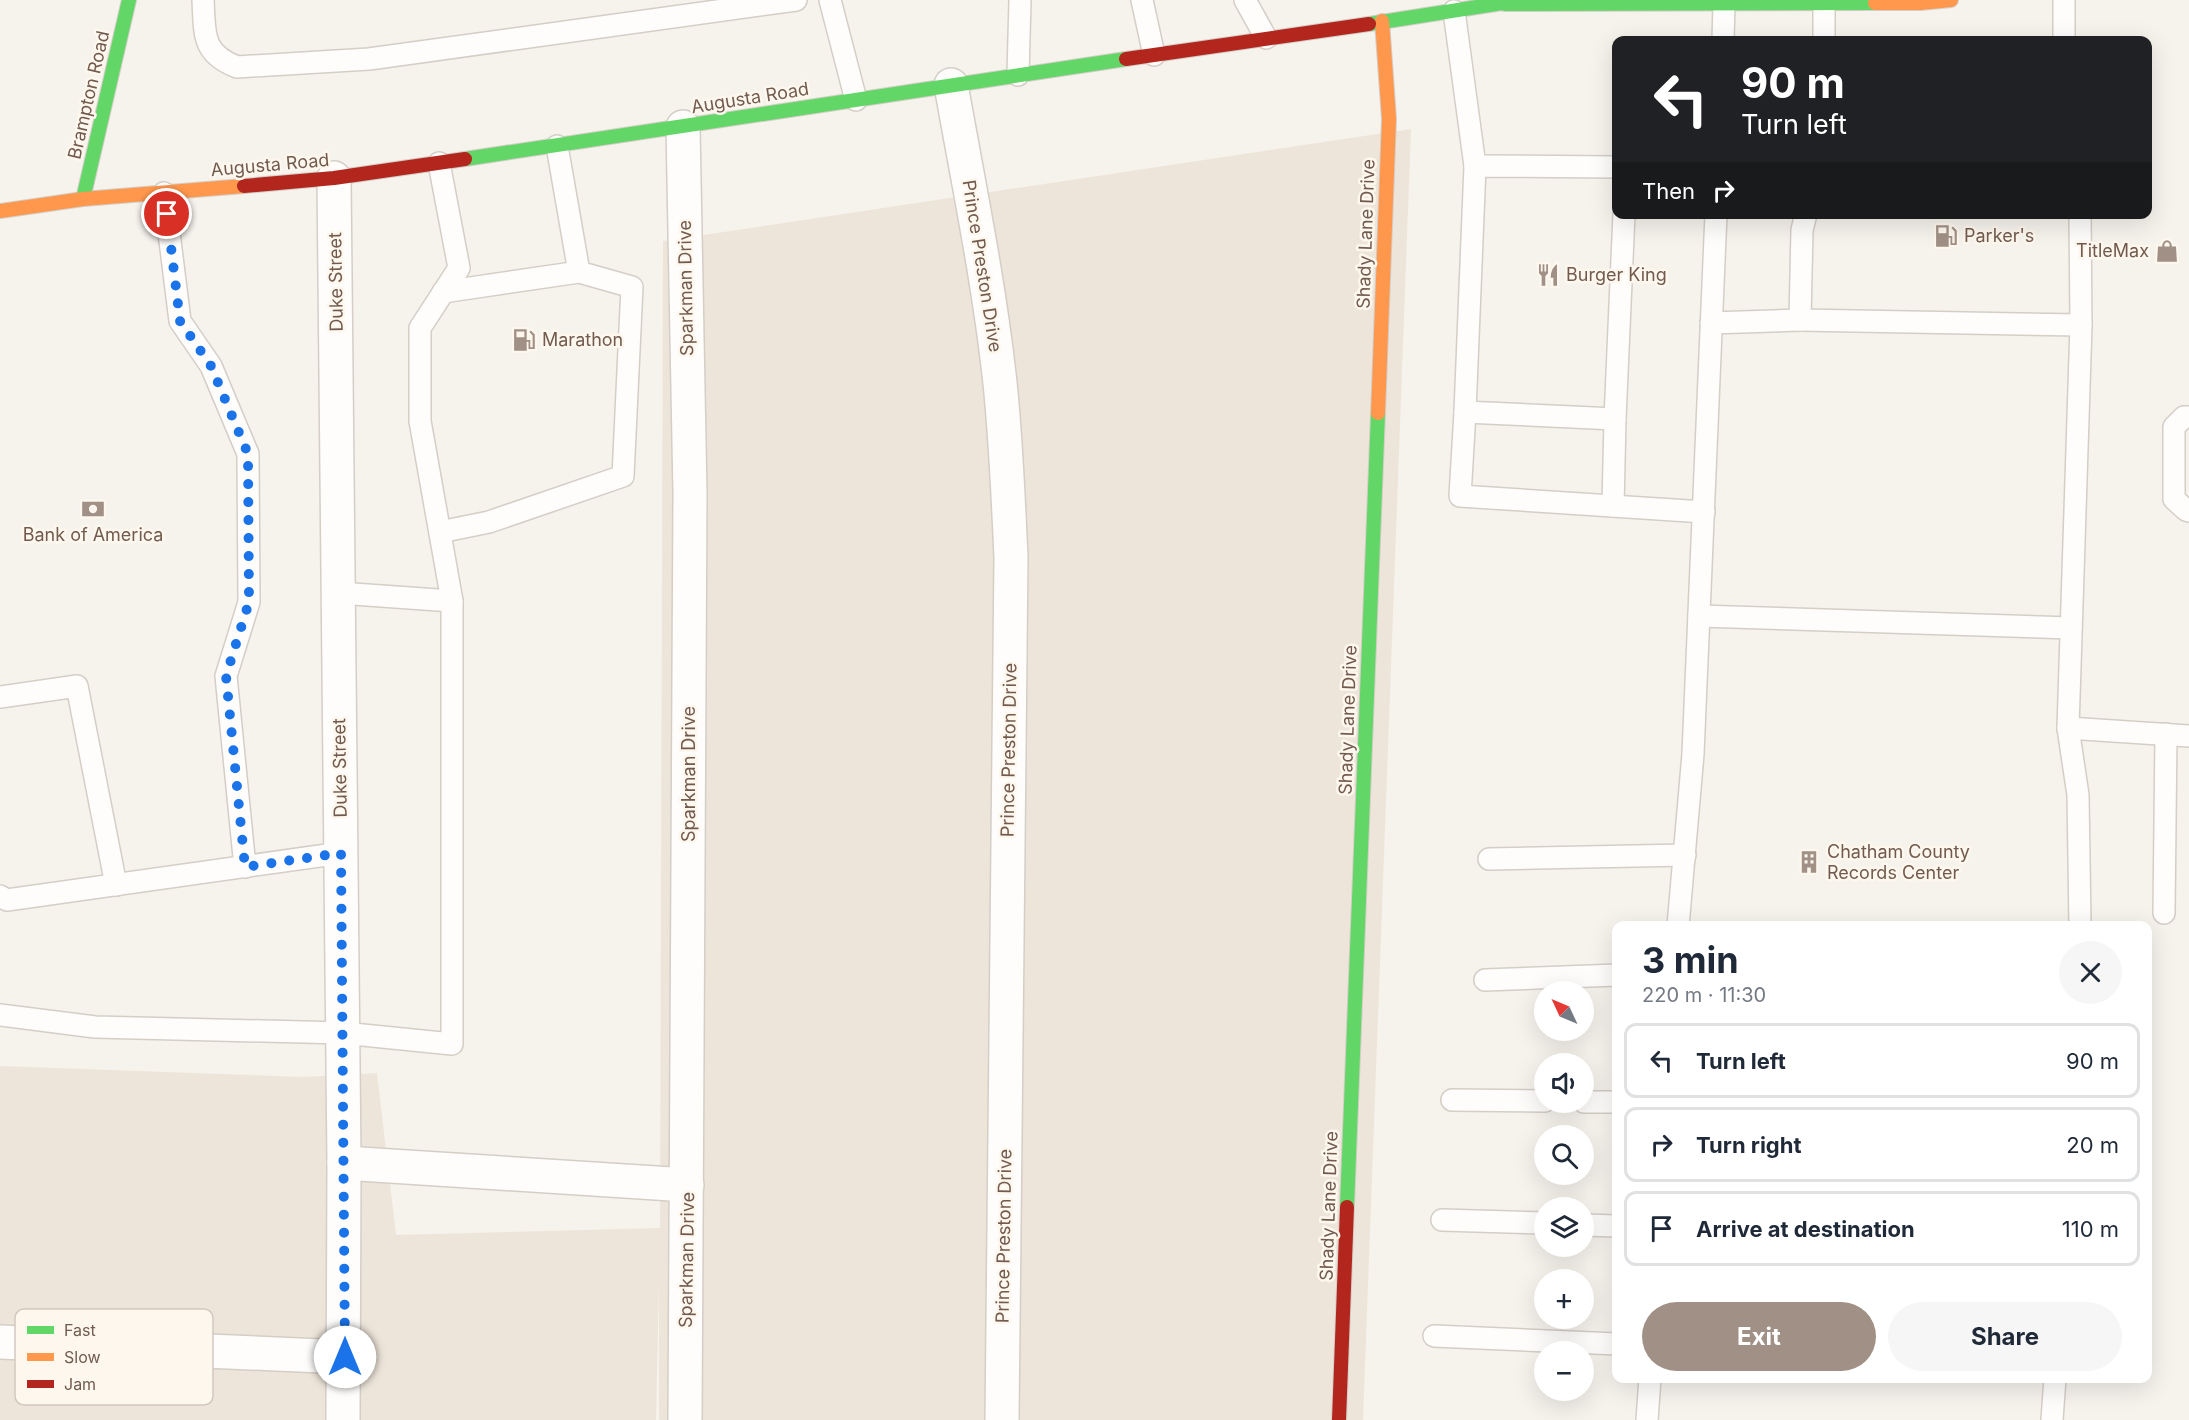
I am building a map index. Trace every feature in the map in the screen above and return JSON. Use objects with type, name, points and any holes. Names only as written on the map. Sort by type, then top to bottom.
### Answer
[{"type":"main road","name":"Brampton Road","points":[[83,199],[129,0]]},
{"type":"main road","name":"Augusta Road","points":[[0,211],[83,199],[334,178],[683,128],[951,85],[1510,2],[1824,4],[1920,3],[1951,0]]},
{"type":"main road","name":"Shady Lane Drive","points":[[1339,1420],[1389,119],[1382,21]]},
{"type":"street","name":"Prince Preston Drive","points":[[951,85],[989,301],[999,374],[1011,557],[1002,1420]]},
{"type":"street","name":"Sparkman Drive","points":[[683,128],[690,494],[685,1420]]},
{"type":"street","name":"Duke Street","points":[[334,178],[343,1033],[344,1420]]},
{"type":"street","points":[[344,1163],[687,1185]]},
{"type":"street","points":[[0,1342],[15,1343]]},
{"type":"street","points":[[213,1351],[345,1357]]},
{"type":"lane","points":[[203,0],[205,39],[211,49],[225,62],[237,67],[369,59],[796,0]]},
{"type":"lane","points":[[830,0],[856,100]]},
{"type":"lane","points":[[1018,75],[1020,0]]},
{"type":"lane","points":[[1142,0],[1154,55]]},
{"type":"lane","points":[[1245,0],[1266,38]]},
{"type":"lane","points":[[2064,0],[2064,36]]},
{"type":"lane","points":[[1723,36],[1724,4]]},
{"type":"lane","points":[[1824,4],[1824,36]]},
{"type":"lane","points":[[1454,12],[1475,166],[1460,496],[1704,512]]},
{"type":"lane","points":[[557,146],[579,272]]},
{"type":"lane","points":[[0,1015],[95,1027],[343,1033],[452,1044],[452,601],[420,421],[420,328],[459,268],[439,163]]},
{"type":"lane","points":[[1475,166],[1612,167]]},
{"type":"lane","points":[[164,193],[180,321],[211,366],[248,454],[249,602],[226,676],[245,867]]},
{"type":"lane","points":[[1613,506],[1624,219]]},
{"type":"lane","points":[[1678,921],[1693,754],[1716,219]]},
{"type":"lane","points":[[1800,320],[1802,230],[1805,219]]},
{"type":"lane","points":[[2080,219],[2081,325],[2068,728],[2078,795],[2080,921]]},
{"type":"lane","points":[[440,532],[489,522],[623,476],[632,286],[579,272],[443,292]]},
{"type":"lane","points":[[1711,322],[1800,320],[2081,325]]},
{"type":"lane","points":[[1465,412],[1615,419]]},
{"type":"lane","points":[[2189,417],[2184,417],[2174,427],[2174,499],[2189,511]]},
{"type":"lane","points":[[339,593],[452,601]]},
{"type":"lane","points":[[1699,616],[2071,628]]},
{"type":"lane","points":[[0,697],[77,686],[116,885]]},
{"type":"lane","points":[[2068,728],[2189,736]]},
{"type":"lane","points":[[2164,913],[2166,734]]},
{"type":"lane","points":[[0,896],[7,900],[341,853]]},
{"type":"lane","points":[[1489,859],[1684,855]]},
{"type":"lane","points":[[1485,980],[1612,975]]},
{"type":"lane","points":[[1452,1100],[1534,1101]]},
{"type":"lane","points":[[1594,1102],[1612,1102]]},
{"type":"lane","points":[[1442,1220],[1534,1223]]},
{"type":"lane","points":[[1594,1225],[1612,1226]]},
{"type":"lane","points":[[1434,1336],[1612,1344]]},
{"type":"lane","points":[[1647,1420],[1650,1383]]},
{"type":"lane","points":[[2052,1420],[2055,1383]]},
{"type":"shaded area","points":[[1411,129],[1363,1420],[659,1420],[659,1281],[656,1420],[0,1420],[0,1066],[304,1077],[377,1073],[396,1235],[660,1228],[663,241]]},
{"type":"traffic: fast","points":[[83,199],[129,0]]},
{"type":"traffic: fast","points":[[1369,24],[1521,0]]},
{"type":"traffic: fast","points":[[1505,4],[1875,3]]},
{"type":"traffic: fast","points":[[465,159],[1126,59]]},
{"type":"traffic: fast","points":[[1347,1207],[1378,413]]},
{"type":"traffic: slow","points":[[1875,3],[1951,0]]},
{"type":"traffic: slow","points":[[1378,413],[1389,119],[1382,21]]},
{"type":"traffic: slow","points":[[0,211],[83,199],[244,186]]},
{"type":"traffic: jam","points":[[1126,59],[1369,24]]},
{"type":"traffic: jam","points":[[244,186],[334,178],[465,159]]},
{"type":"traffic: jam","points":[[1339,1420],[1347,1207]]},
{"type":"place","name":"Parker's","points":[[1946,236]]},
{"type":"place","name":"TitleMax","points":[[2167,251]]},
{"type":"place","name":"Burger King","points":[[1548,275]]},
{"type":"place","name":"Marathon","points":[[524,340]]},
{"type":"place","name":"Bank of America","points":[[93,509]]},
{"type":"place","name":"Chatham County Records Center","points":[[1809,862]]},
{"type":"route","points":[[167,214],[180,321],[211,366],[248,454],[249,602],[226,676],[245,867],[341,853],[345,1357]]}]
